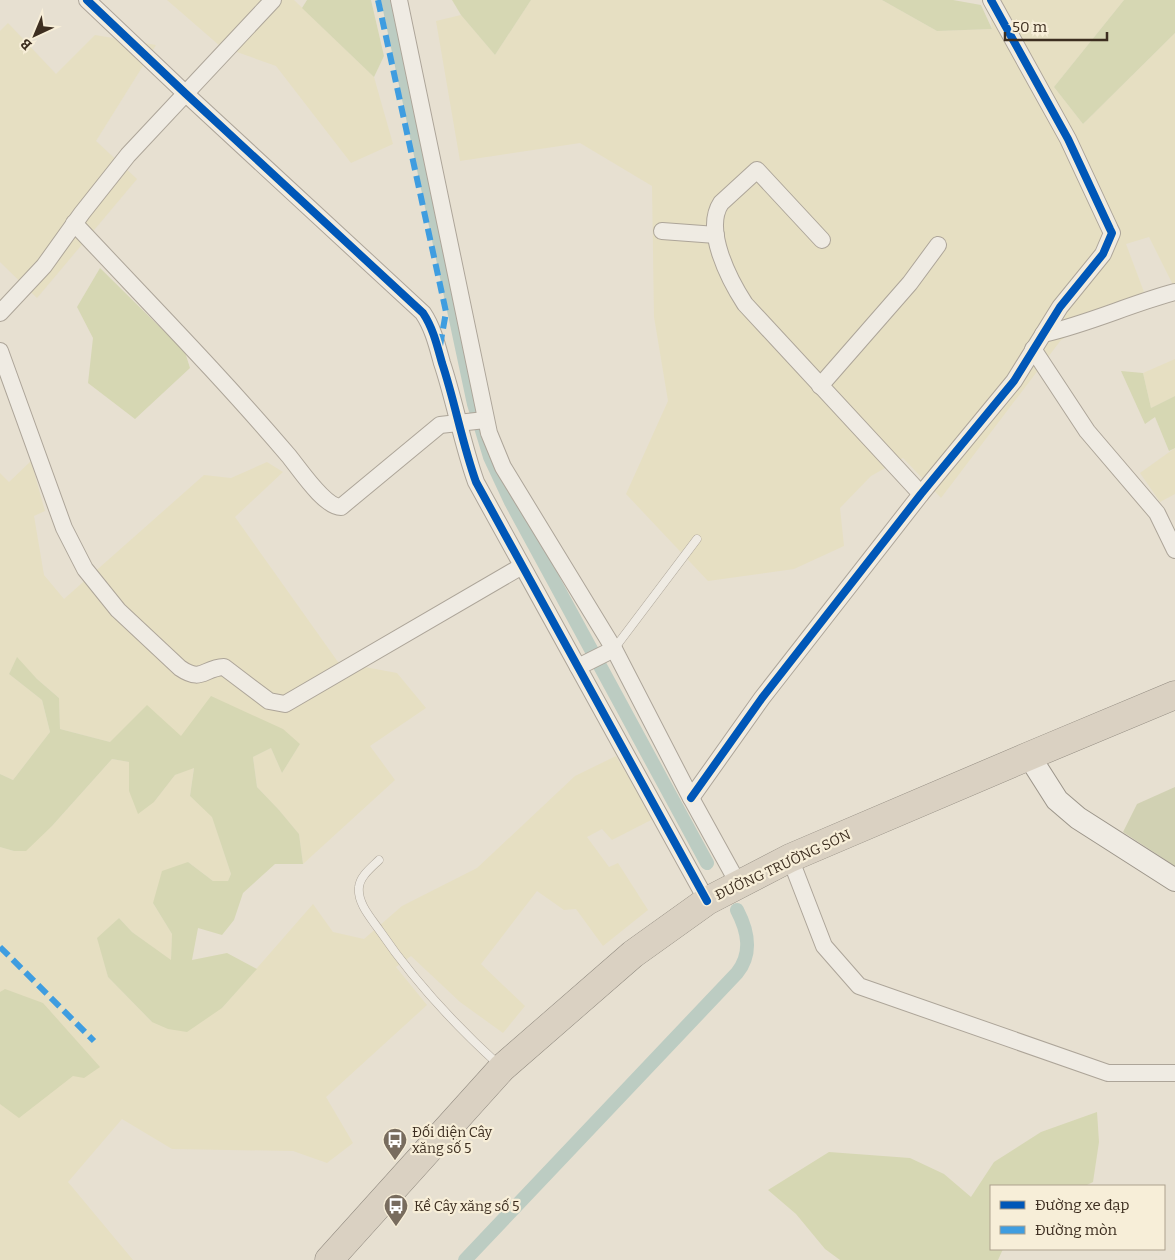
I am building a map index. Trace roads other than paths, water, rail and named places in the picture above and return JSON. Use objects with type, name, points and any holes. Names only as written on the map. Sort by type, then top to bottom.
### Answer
[{"type":"highway","name":"ĐƯỜNG TRƯỜNG SƠN","points":[[331,1259],[502,1068],[633,954],[707,901],[790,858],[1175,695]]},
{"type":"street","points":[[87,0],[423,312],[434,336],[476,482],[707,901]]},
{"type":"street","points":[[0,313],[44,266],[74,223],[128,155],[273,0]]},
{"type":"street","points":[[399,0],[488,433],[503,467],[614,649],[690,798],[739,885]]},
{"type":"street","points":[[690,798],[762,698],[921,494],[1014,380],[1060,307],[1104,254],[1112,233],[1068,139],[991,0]]},
{"type":"street","points":[[822,240],[757,170],[721,203],[717,210],[716,235],[718,244],[735,287],[746,304],[921,494]]},
{"type":"street","points":[[74,223],[249,409],[320,494],[335,507],[341,507],[440,425],[485,420]]},
{"type":"street","points":[[662,231],[716,235]]},
{"type":"street","points":[[820,386],[910,283],[938,245]]},
{"type":"street","points":[[1043,334],[1078,325],[1133,304],[1175,292]]},
{"type":"street","points":[[1034,349],[1087,431],[1157,513],[1175,550]]},
{"type":"street","points":[[0,351],[64,528],[85,569],[118,610],[180,668],[190,674],[195,676],[224,667],[269,701],[285,704],[522,566]]},
{"type":"street","points":[[578,667],[614,649]]},
{"type":"street","points":[[1029,756],[1057,800],[1078,818],[1175,880]]},
{"type":"street","points":[[790,858],[824,946],[859,986],[1108,1073],[1175,1073]]},
{"type":"lane","points":[[614,649],[697,538]]},
{"type":"lane","points":[[379,860],[364,876],[359,886],[361,901],[368,914],[397,956],[418,982],[464,1033],[502,1068]]},
{"type":"waterway","points":[[388,0],[474,404],[490,457],[511,502],[707,863]]},
{"type":"waterway","points":[[465,1260],[737,973],[747,950],[746,934],[737,910]]},
{"type":"place","name":"Đối diện Cây xăng số 5","points":[[395,1161]]},
{"type":"place","name":"Kề Cây xăng số 5","points":[[396,1227]]}]
